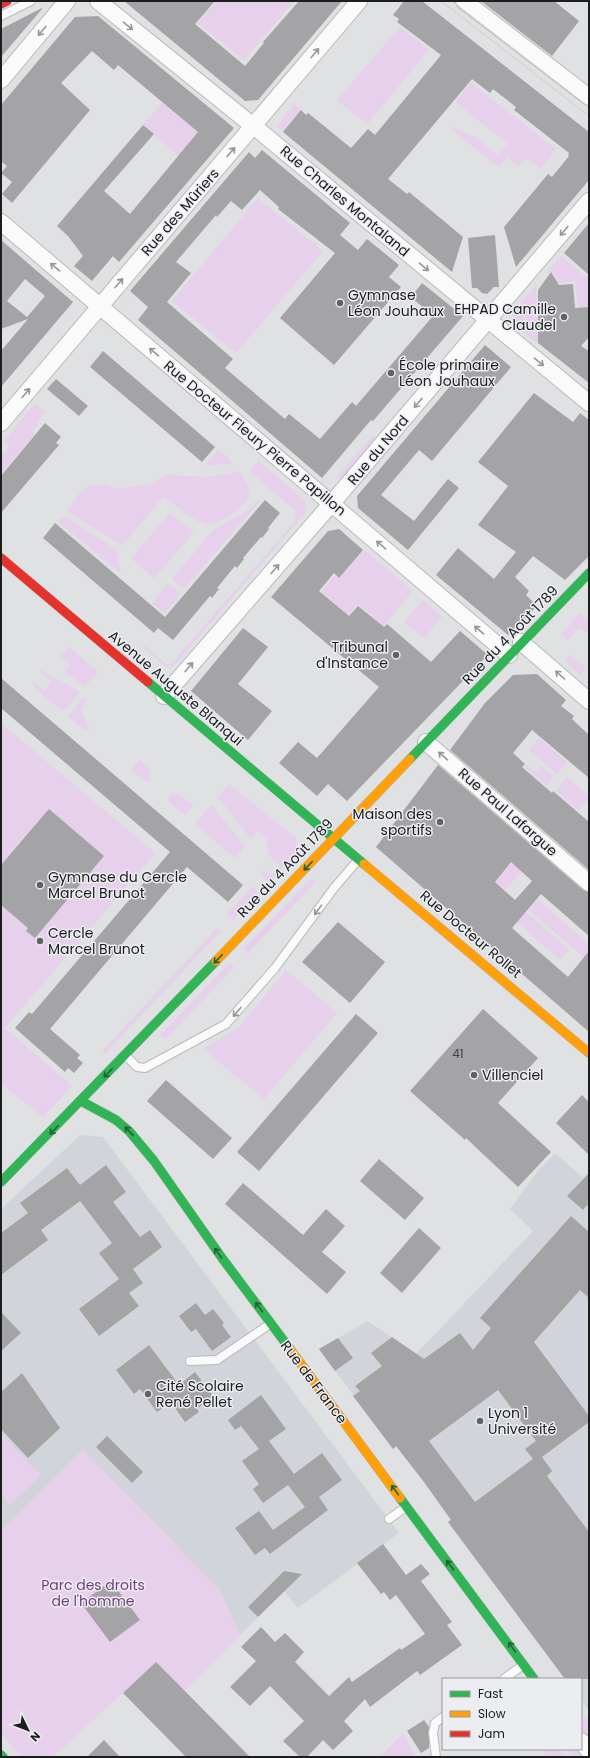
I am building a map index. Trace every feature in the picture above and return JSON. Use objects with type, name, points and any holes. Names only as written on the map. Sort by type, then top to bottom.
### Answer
[{"type":"street","points":[[1,4],[7,1]]},
{"type":"street","points":[[1,80],[67,1]]},
{"type":"street","name":"Rue Charles Montaland","points":[[98,1],[254,127],[589,403]]},
{"type":"street","name":"Rue des Mûriers","points":[[1,423],[254,127],[359,1]]},
{"type":"street","points":[[464,1],[589,97]]},
{"type":"street","name":"Rue du Nord","points":[[164,696],[332,503],[589,201]]},
{"type":"street","name":"Rue Docteur Fleury Pierre Papillon","points":[[1,222],[509,655]]},
{"type":"street","name":"Avenue Auguste Blanqui","points":[[1,558],[164,696],[335,837]]},
{"type":"street","name":"Rue du 4 Août 1789","points":[[1,1182],[81,1102],[521,642],[589,573]]},
{"type":"street","points":[[521,642],[589,701]]},
{"type":"street","name":"Rue Paul Lafargue","points":[[426,742],[589,882]]},
{"type":"street","name":"Rue Docteur Rollet","points":[[335,837],[589,1053]]},
{"type":"street","name":"Rue de France","points":[[81,1102],[116,1120],[129,1131],[154,1161],[271,1324],[533,1678]]},
{"type":"street","points":[[582,1742],[589,1751]]},
{"type":"lane","points":[[1,16],[31,1]]},
{"type":"lane","points":[[125,1055],[137,1067],[145,1068],[226,1024],[275,968],[334,888],[360,858]]},
{"type":"lane","points":[[190,1361],[218,1360],[271,1324]]},
{"type":"lane","points":[[389,1519],[407,1506]]},
{"type":"lane","points":[[505,1678],[524,1665]]},
{"type":"lane","points":[[436,1757],[433,1733],[435,1723],[442,1718]]},
{"type":"shaded area","name":"Cité Scolaire René Pellet","points":[[80,1135],[103,1137],[399,1533],[298,1608],[284,1591],[240,1635],[219,1589],[83,1450],[1,1531],[1,1209]]},
{"type":"shaded area","name":"Lyon 1 Université","points":[[555,1153],[589,1183],[589,1710],[582,1701],[582,1678],[564,1678],[448,1522],[451,1519],[424,1482],[396,1446],[393,1449],[319,1349],[368,1321],[416,1354],[533,1231],[510,1209],[537,1172]]},
{"type":"green space","points":[[217,1],[294,1],[244,60],[197,23]]},
{"type":"green space","points":[[400,27],[429,50],[367,124],[337,100]]},
{"type":"green space","points":[[471,83],[556,149],[541,169],[526,158],[518,167],[507,157],[499,168],[448,126],[475,137],[498,155],[508,144],[455,102]]},
{"type":"green space","points":[[162,103],[198,132],[179,156],[143,125]]},
{"type":"green space","points":[[294,104],[301,110],[283,132],[277,126]]},
{"type":"green space","points":[[258,198],[323,251],[236,353],[172,301]]},
{"type":"green space","points":[[561,256],[589,279],[589,306],[578,307],[575,281],[557,283],[556,274],[551,272],[547,273]]},
{"type":"green space","points":[[536,286],[538,343],[517,326],[514,317],[514,312]]},
{"type":"green space","points":[[35,404],[45,412],[37,422],[39,424],[32,432],[35,434],[1,474],[1,451],[4,453],[10,446],[4,441]]},
{"type":"green space","points":[[372,436],[378,441],[344,481],[338,476]]},
{"type":"green space","points":[[218,450],[231,460],[231,464],[205,465]]},
{"type":"green space","points":[[259,461],[306,502],[306,512],[177,662],[172,666],[165,666],[143,647],[145,646],[166,664],[171,664],[296,520],[295,510],[251,473],[250,470]]},
{"type":"green space","points":[[238,471],[248,487],[248,498],[239,508],[225,518],[212,524],[201,522],[189,516],[163,497],[127,540],[121,545],[67,511],[79,494],[89,485],[107,485],[116,489],[153,484],[166,475],[206,477],[232,474]]},
{"type":"green space","points":[[258,499],[260,501],[184,589],[172,579],[213,530],[249,510]]},
{"type":"green space","points":[[170,513],[194,532],[154,578],[131,558]]},
{"type":"green space","points":[[66,517],[117,550],[121,574],[56,520]]},
{"type":"green space","points":[[364,550],[413,591],[375,636],[363,626],[372,615],[358,604],[348,615],[321,591],[335,575],[339,579]]},
{"type":"green space","points":[[168,583],[181,594],[165,613],[152,603]]},
{"type":"green space","points":[[423,600],[442,617],[424,638],[404,622]]},
{"type":"green space","points":[[580,613],[589,620],[589,632],[587,634],[579,627],[568,640],[561,634]]},
{"type":"green space","points":[[69,647],[98,672],[85,686],[64,672],[70,666],[60,657]]},
{"type":"green space","points":[[570,655],[586,668],[580,675],[565,661]]},
{"type":"green space","points":[[41,670],[80,692],[66,709],[61,710],[35,688],[33,684],[35,683],[44,691],[51,682],[40,672]]},
{"type":"green space","points":[[84,697],[87,700],[81,709],[89,729],[84,730],[68,716]]},
{"type":"green space","name":"Cercle Marcel Brunot","points":[[1,723],[155,853],[5,1028],[72,1086],[43,1117],[1,1084]]},
{"type":"green space","points":[[539,738],[567,762],[557,774],[529,750]]},
{"type":"green space","points":[[139,760],[149,769],[150,781],[144,781],[131,770]]},
{"type":"green space","points":[[526,765],[535,772],[541,766],[554,776],[547,786],[525,767]]},
{"type":"green space","points":[[567,777],[589,796],[589,799],[579,810],[556,791]]},
{"type":"green space","points":[[229,784],[296,838],[296,852],[268,882],[261,874],[264,870],[271,875],[280,866],[268,854],[267,839],[258,831],[251,839],[218,797]]},
{"type":"green space","points":[[179,794],[193,805],[185,815],[169,802],[169,796]]},
{"type":"green space","points":[[211,805],[245,846],[235,858],[195,824]]},
{"type":"green space","points":[[511,858],[524,869],[505,890],[496,882],[499,878],[485,867]]},
{"type":"green space","points":[[312,878],[315,883],[248,953],[243,949]]},
{"type":"green space","points":[[252,887],[258,892],[233,920],[227,914]]},
{"type":"green space","points":[[538,900],[589,944],[589,953],[585,958],[529,910]]},
{"type":"green space","points":[[519,906],[569,950],[560,960],[510,916]]},
{"type":"green space","points":[[217,928],[221,931],[105,1054],[102,1051]]},
{"type":"green space","points":[[230,963],[234,967],[166,1039],[160,1035]]},
{"type":"green space","points":[[286,970],[337,1013],[264,1099],[203,1049],[239,1027]]},
{"type":"green space","points":[[1,1433],[41,1475],[10,1505],[1,1495]]},
{"type":"green space","name":"Parc des droits de l'homme","points":[[83,1450],[219,1589],[240,1635],[185,1691],[156,1662],[53,1757],[23,1757],[1,1734],[1,1531]]},
{"type":"green space","points":[[586,1718],[589,1723],[589,1741],[582,1731],[582,1721]]},
{"type":"green space","points":[[403,1734],[416,1757],[380,1757]]},
{"type":"green space","points":[[542,1750],[560,1750],[565,1757],[546,1757]]},
{"type":"green space","points":[[568,1750],[581,1750],[586,1757],[573,1757]]},
{"type":"building","points":[[124,1],[215,1],[195,24],[245,66],[264,43],[263,42],[299,1],[342,1],[258,100],[245,101]]},
{"type":"building","points":[[404,1],[422,1],[589,132],[589,180],[516,267],[504,227],[548,174],[552,177],[569,156],[569,153],[514,110],[516,107],[493,89],[490,93],[472,79],[388,179],[407,194],[409,192],[463,237],[452,272],[283,132],[301,110],[306,115],[308,113],[351,148],[368,129],[375,135],[441,55],[397,22],[399,19],[393,15]]},
{"type":"building","points":[[481,1],[554,1],[579,21],[552,56]]},
{"type":"building","points":[[42,9],[1,57],[1,29]]},
{"type":"building","points":[[98,16],[234,128],[119,262],[113,256],[92,281],[74,266],[83,256],[68,236],[57,226],[143,125],[154,134],[104,191],[130,214],[198,132],[118,65],[114,70],[92,51],[61,83],[90,110],[12,203],[2,194],[12,182],[1,173],[7,166],[1,161],[1,105],[75,17]]},
{"type":"building","points":[[262,150],[350,223],[340,235],[358,250],[367,239],[399,265],[389,277],[401,287],[334,365],[280,318],[335,253],[278,209],[279,207],[260,190],[242,210],[231,201],[217,217],[216,215],[176,262],[191,273],[167,302],[233,359],[225,368],[285,419],[289,414],[320,439],[352,402],[356,406],[433,316],[411,297],[422,283],[463,316],[322,478],[138,320],[148,307],[130,291],[249,152],[255,158]]},
{"type":"building","points":[[589,223],[589,275],[564,253]]},
{"type":"building","points":[[495,235],[499,287],[494,287],[487,294],[482,293],[477,288],[472,288],[468,238]]},
{"type":"building","points":[[1,240],[73,302],[1,387],[1,351],[28,319],[1,329]],"holes":[[[25,279],[45,296],[27,317],[7,301]]]},
{"type":"building","name":"EHPAD Camille Claudel","points":[[551,272],[559,285],[573,284],[575,308],[589,307],[589,337],[581,346],[589,351],[589,383],[538,343],[538,290]]},
{"type":"building","points":[[485,345],[511,367],[432,461],[419,450],[381,495],[414,521],[448,479],[459,488],[408,550],[358,508],[357,496]]},
{"type":"building","points":[[103,351],[215,447],[202,462],[90,367]]},
{"type":"building","points":[[56,379],[88,406],[79,416],[47,389]]},
{"type":"building","points":[[534,393],[573,422],[580,413],[589,420],[589,556],[565,580],[533,556],[515,577],[529,591],[526,595],[537,606],[508,635],[436,575],[458,548],[494,579],[516,552],[478,525],[508,486],[478,462]]},
{"type":"building","points":[[45,423],[61,437],[56,443],[59,445],[1,513],[1,476]]},
{"type":"building","points":[[265,500],[280,513],[262,538],[261,537],[243,558],[244,559],[237,568],[235,566],[217,588],[219,589],[212,598],[210,596],[173,640],[158,628],[154,633],[43,538],[55,523],[165,617]]},
{"type":"building","points":[[339,529],[363,550],[339,578],[334,573],[319,591],[349,616],[358,606],[384,627],[387,624],[431,662],[460,631],[488,655],[347,801],[328,784],[317,796],[279,763],[298,742],[317,758],[379,687],[271,597],[328,531]]},
{"type":"building","points":[[243,628],[268,647],[238,684],[272,711],[248,740],[191,691]]},
{"type":"building","points":[[537,674],[566,700],[561,706],[574,716],[572,719],[589,735],[589,778],[532,730],[513,753],[525,764],[522,767],[589,822],[589,870],[450,750],[485,703],[513,675]]},
{"type":"building","points":[[1,678],[243,885],[228,902],[187,867],[50,1029],[80,1055],[77,1058],[83,1063],[74,1073],[68,1068],[65,1072],[15,1028],[29,1012],[32,1014],[170,852],[1,708]]},
{"type":"building","points":[[438,765],[583,890],[589,892],[589,936],[541,894],[512,928],[568,977],[589,951],[589,1032],[376,847]],"holes":[[[511,862],[532,881],[515,900],[495,882]]]},
{"type":"building","name":"Gymnase du Cercle Marcel Brunot","points":[[49,809],[104,856],[35,938],[26,931],[28,928],[1,905],[1,865]]},
{"type":"building","points":[[338,922],[385,962],[350,1003],[302,962]]},
{"type":"building","name":"Villenciel","points":[[483,1009],[538,1058],[498,1103],[551,1152],[518,1187],[466,1138],[465,1140],[410,1091]]},
{"type":"building","points":[[356,1014],[378,1033],[259,1171],[237,1152]]},
{"type":"building","points":[[166,1080],[232,1138],[213,1159],[147,1101]]},
{"type":"building","points":[[582,1095],[589,1102],[589,1155],[556,1123]]},
{"type":"building","points":[[379,1159],[424,1198],[405,1220],[360,1181]]},
{"type":"building","points":[[106,1165],[126,1192],[113,1202],[140,1237],[150,1230],[162,1247],[133,1269],[143,1283],[129,1293],[139,1306],[99,1336],[79,1309],[119,1279],[99,1253],[112,1243],[80,1201],[41,1230],[48,1240],[1,1275],[1,1233],[28,1213],[20,1203],[67,1168],[80,1185]]},
{"type":"building","points":[[589,1173],[589,1203],[583,1210],[567,1196]]},
{"type":"building","points":[[243,1183],[303,1235],[326,1209],[345,1226],[322,1252],[346,1272],[327,1294],[225,1204]]},
{"type":"building","name":"Lyon 1 Université","points":[[571,1216],[589,1232],[589,1298],[580,1290],[534,1342],[589,1416],[589,1422],[542,1457],[552,1471],[547,1476],[589,1532],[589,1679],[564,1678],[448,1522],[451,1520],[424,1482],[396,1446],[393,1449],[353,1396],[360,1391],[355,1386],[382,1366],[371,1353],[392,1337],[424,1359],[460,1333],[473,1350],[491,1328],[480,1318]],"holes":[[[498,1390],[536,1441],[525,1449],[533,1459],[475,1502],[429,1441]]]},
{"type":"building","points":[[419,1228],[441,1248],[402,1293],[380,1273]]},
{"type":"building","points":[[196,1303],[205,1315],[213,1309],[224,1323],[222,1325],[231,1337],[212,1351],[196,1329],[191,1332],[179,1316]]},
{"type":"building","points":[[1,1312],[21,1333],[1,1351]]},
{"type":"building","points":[[338,1338],[353,1358],[335,1371],[319,1349]]},
{"type":"building","points":[[149,1345],[179,1385],[195,1372],[213,1396],[197,1409],[199,1412],[185,1422],[171,1402],[157,1412],[140,1389],[134,1394],[116,1370]]},
{"type":"building","points":[[22,1373],[60,1428],[28,1458],[1,1429],[1,1392]]},
{"type":"building","points":[[261,1395],[286,1429],[269,1441],[294,1474],[322,1453],[342,1480],[319,1497],[328,1510],[270,1554],[265,1548],[255,1555],[235,1528],[259,1511],[273,1530],[305,1507],[288,1485],[263,1503],[253,1489],[259,1484],[242,1461],[259,1449],[241,1426],[235,1430],[228,1420]]},
{"type":"building","points":[[107,1436],[143,1472],[132,1483],[96,1447]]},
{"type":"building","points":[[383,1544],[406,1575],[421,1564],[430,1574],[421,1581],[452,1622],[447,1625],[462,1645],[420,1675],[417,1671],[370,1707],[365,1699],[344,1721],[353,1731],[333,1750],[323,1740],[307,1757],[300,1757],[283,1741],[304,1721],[270,1686],[250,1706],[230,1687],[256,1661],[241,1647],[261,1627],[275,1642],[285,1633],[304,1652],[295,1662],[329,1696],[349,1677],[352,1682],[400,1648],[401,1650],[425,1634],[396,1595],[390,1600],[384,1592],[381,1594],[357,1563]]},
{"type":"building","points":[[284,1571],[302,1574],[258,1617],[248,1607]]},
{"type":"building","points":[[111,1581],[140,1620],[110,1642],[81,1603]]},
{"type":"building","points":[[156,1662],[250,1757],[186,1757],[123,1693]]},
{"type":"building","points":[[424,1720],[429,1727],[429,1748],[421,1753],[407,1731]]},
{"type":"building","points":[[104,1740],[120,1757],[87,1757]]},
{"type":"tram line","points":[[441,1],[589,116]]},
{"type":"tram line","points":[[452,1],[589,107]]},
{"type":"traffic: fast","points":[[410,759],[589,573]]},
{"type":"traffic: fast","points":[[148,682],[364,864]]},
{"type":"traffic: fast","points":[[1,1182],[216,961]]},
{"type":"traffic: fast","points":[[81,1101],[116,1120],[129,1131],[154,1161],[222,1258],[290,1349]]},
{"type":"traffic: fast","points":[[400,1498],[533,1678]]},
{"type":"traffic: slow","points":[[216,961],[410,759]]},
{"type":"traffic: slow","points":[[364,864],[589,1053]]},
{"type":"traffic: slow","points":[[290,1349],[400,1498]]},
{"type":"traffic: jam","points":[[1,4],[7,1]]},
{"type":"traffic: jam","points":[[1,558],[148,682]]},
{"type":"place","name":"Gymnase Léon Jouhaux","points":[[340,303]]},
{"type":"place","name":"EHPAD Camille Claudel","points":[[564,317]]},
{"type":"place","name":"École primaire Léon Jouhaux","points":[[391,373]]},
{"type":"place","name":"Tribunal d'Instance","points":[[396,655]]},
{"type":"place","name":"Maison des sportifs","points":[[440,822]]},
{"type":"place","name":"Gymnase du Cercle Marcel Brunot","points":[[40,885]]},
{"type":"place","name":"Cercle Marcel Brunot","points":[[40,941]]},
{"type":"place","name":"Villenciel","points":[[474,1075]]},
{"type":"place","name":"Cité Scolaire René Pellet","points":[[148,1394]]},
{"type":"place","name":"Lyon 1 Université","points":[[480,1421]]}]
